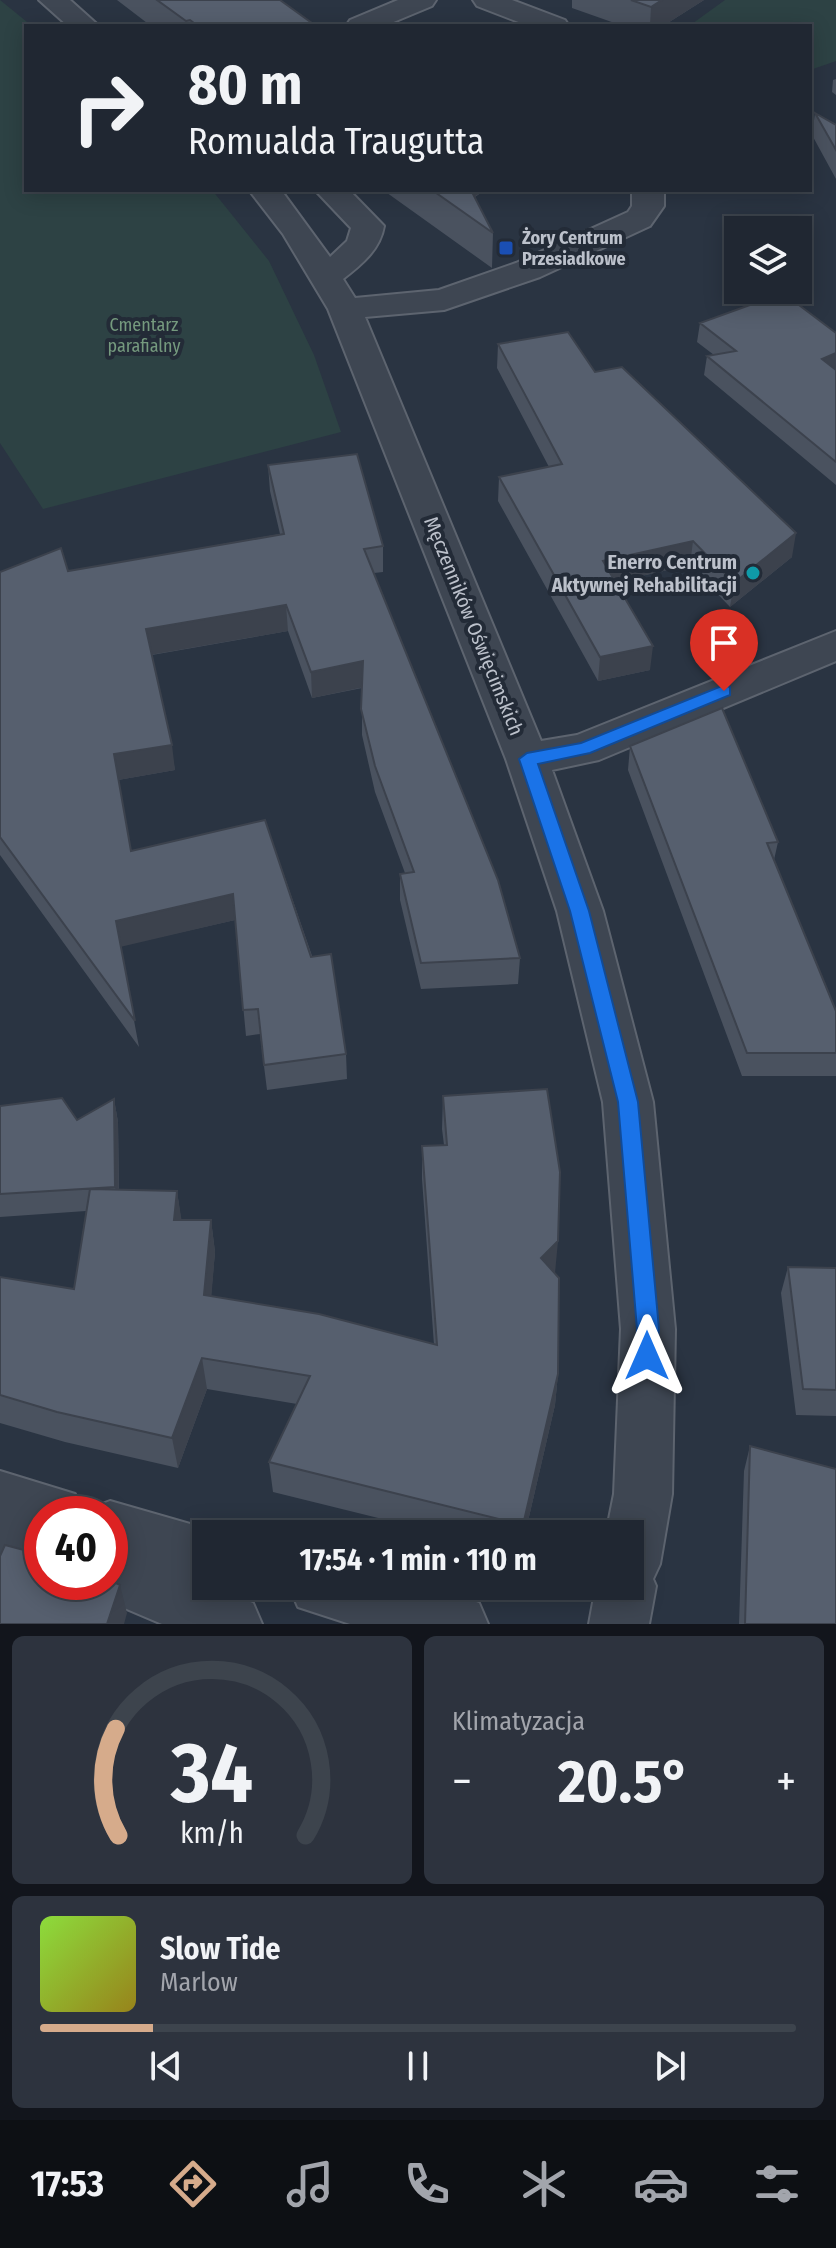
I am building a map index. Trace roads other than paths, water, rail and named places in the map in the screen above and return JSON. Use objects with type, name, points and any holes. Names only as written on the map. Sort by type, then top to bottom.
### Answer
[{"type":"street","points":[[53,0],[83,24]]},
{"type":"street","points":[[365,24],[422,0]]},
{"type":"street","points":[[487,0],[550,24]]},
{"type":"street","name":"Męczenników Oświęcimskich","points":[[266,192],[336,292],[527,759],[580,911],[628,1102],[648,1329],[643,1494],[638,1520]]},
{"type":"street","points":[[333,192],[368,226],[367,236],[336,292],[444,300],[528,270],[639,219],[648,206],[648,192]]},
{"type":"street","points":[[527,759],[584,749],[836,645]]},
{"type":"street","points":[[0,1499],[24,1506]]},
{"type":"street","points":[[128,1534],[192,1551]]},
{"type":"street","points":[[0,1538],[24,1545]]},
{"type":"street","points":[[128,1580],[232,1624]]},
{"type":"street","points":[[370,1600],[458,1624]]},
{"type":"street","points":[[619,1624],[623,1600]]},
{"type":"place","name":"Żory Centrum Przesiadkowe","points":[[506,248]]},
{"type":"place","name":"Enerro Centrum Aktywnej Rehabilitacji","points":[[753,573]]},
{"type":"park label","name":"Cmentarz parafialny","points":[[144,335]]}]
